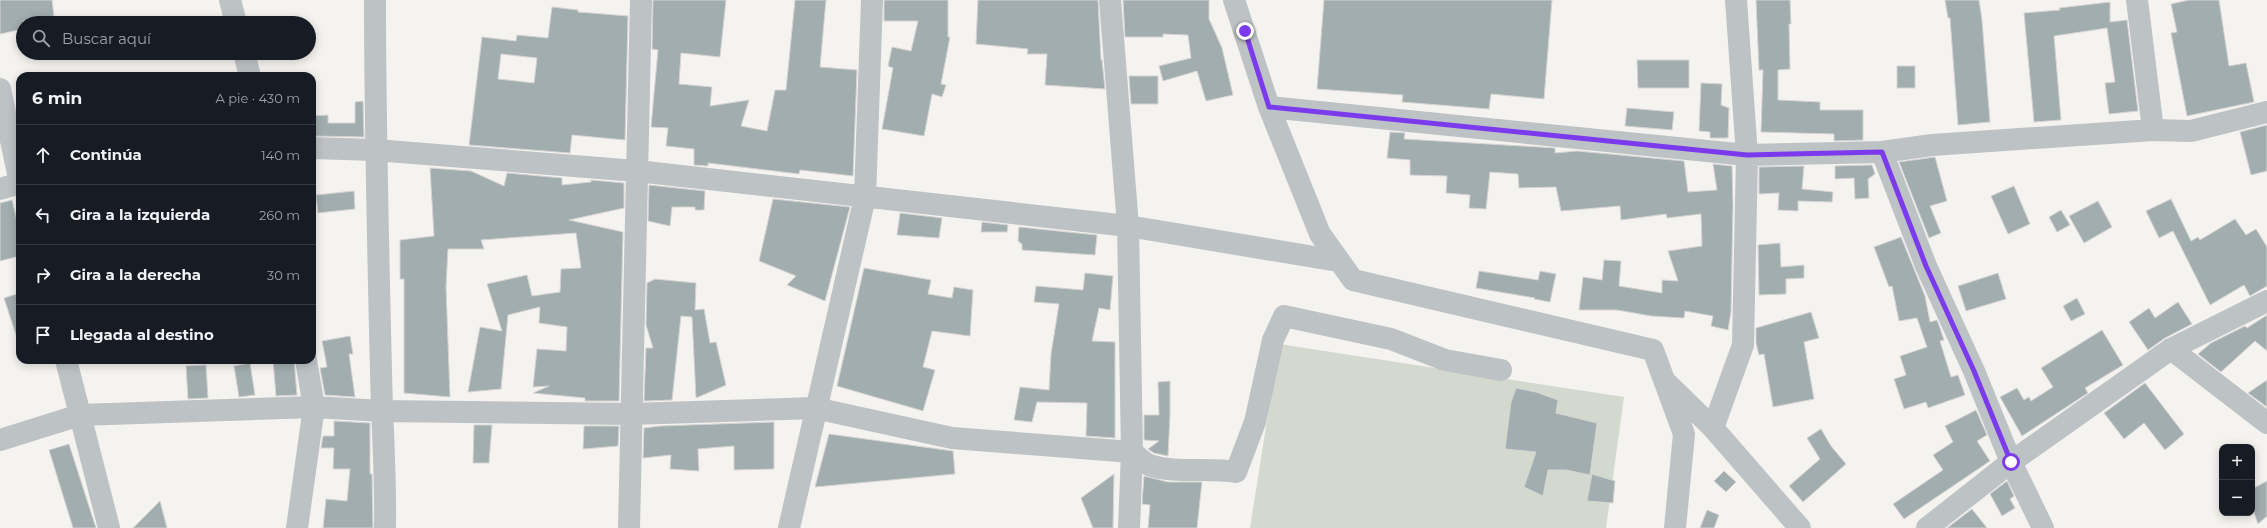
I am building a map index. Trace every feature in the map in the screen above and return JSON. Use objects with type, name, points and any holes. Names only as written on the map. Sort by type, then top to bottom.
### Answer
[{"type":"street","points":[[230,0],[234,16]]},
{"type":"street","points":[[375,0],[375,150],[382,411],[386,476],[385,528]]},
{"type":"street","points":[[629,528],[641,0]]},
{"type":"street","points":[[789,528],[815,408],[865,197],[872,0]]},
{"type":"street","points":[[1110,0],[1128,226],[1132,452],[1128,528]]},
{"type":"street","points":[[1234,0],[1269,107],[1320,234],[1352,280],[1653,350],[1684,434],[1675,528]]},
{"type":"street","points":[[1245,31],[1248,0]]},
{"type":"street","points":[[1713,428],[1743,345],[1747,155],[1736,0]]},
{"type":"street","points":[[2137,0],[2153,130]]},
{"type":"street","points":[[246,60],[249,72]]},
{"type":"street","points":[[0,89],[16,164]]},
{"type":"street","points":[[1269,107],[1747,155],[1882,152],[1932,145],[2153,130],[2191,131],[2267,112]]},
{"type":"street","points":[[316,148],[375,150],[637,171],[1128,226],[1338,261]]},
{"type":"street","points":[[1882,152],[1926,266],[1974,371],[2011,462],[2043,528]]},
{"type":"street","points":[[0,189],[16,184]]},
{"type":"street","points":[[1927,528],[2011,462],[2171,349],[2267,301]]},
{"type":"street","points":[[0,440],[80,416],[314,407],[382,411],[631,414],[815,408],[952,438],[1132,452],[1149,465],[1177,469],[1222,470],[1236,472],[1255,422],[1274,340],[1284,316],[1391,339],[1445,360],[1501,370]]},
{"type":"street","points":[[2171,349],[2267,423]]},
{"type":"street","points":[[67,364],[109,528]]},
{"type":"street","points":[[297,528],[314,407],[307,364]]},
{"type":"street","points":[[1664,380],[1713,428],[1800,528]]},
{"type":"shaded area","points":[[1279,344],[1624,397],[1606,528],[1250,528]]},
{"type":"building","points":[[0,0],[52,0],[54,16],[16,16],[16,31],[0,34]]},
{"type":"building","points":[[653,0],[726,0],[720,57],[681,53],[679,84],[712,87],[710,106],[749,100],[741,126],[767,131],[775,90],[786,90],[795,0],[826,0],[820,67],[857,70],[853,176],[800,170],[799,174],[708,163],[708,166],[694,165],[694,149],[666,146],[668,128],[651,127],[658,50],[652,49]]},
{"type":"building","points":[[884,0],[948,0],[948,37],[950,37],[941,84],[946,85],[942,97],[932,94],[924,136],[882,129],[893,68],[888,66],[892,47],[911,51],[918,21],[884,21]]},
{"type":"building","points":[[978,0],[1098,0],[1101,60],[1105,89],[1045,85],[1047,54],[1027,54],[1028,49],[976,44]]},
{"type":"building","points":[[1123,0],[1209,0],[1209,19],[1222,48],[1233,95],[1206,101],[1197,71],[1163,81],[1159,66],[1191,58],[1188,35],[1163,34],[1163,37],[1125,37]]},
{"type":"building","points":[[1324,0],[1552,0],[1544,99],[1491,94],[1489,109],[1402,102],[1403,95],[1317,89]]},
{"type":"building","points":[[1756,0],[1790,0],[1790,69],[1778,70],[1778,100],[1820,102],[1820,110],[1863,110],[1863,140],[1834,141],[1834,134],[1761,132],[1763,70],[1759,70]]},
{"type":"building","points":[[1945,0],[1979,0],[1990,122],[1958,125],[1950,18],[1948,18]]},
{"type":"building","points":[[2189,0],[2219,0],[2229,66],[2246,63],[2254,102],[2187,116],[2171,33],[2177,32],[2171,4]]},
{"type":"building","points":[[2110,2],[2110,22],[2127,20],[2138,111],[2109,114],[2105,83],[2115,82],[2107,28],[2054,36],[2061,120],[2034,122],[2024,13],[2060,10],[2059,8]]},
{"type":"building","points":[[552,7],[578,10],[578,12],[628,16],[625,140],[572,135],[570,153],[469,145],[482,37],[516,41],[517,35],[548,38]],"holes":[[[501,54],[537,58],[534,83],[498,79]]]},
{"type":"building","points":[[1637,60],[1689,60],[1689,88],[1638,88]]},
{"type":"building","points":[[1897,66],[1915,66],[1915,88],[1897,88]]},
{"type":"building","points":[[1129,76],[1158,76],[1158,104],[1131,104]]},
{"type":"building","points":[[1701,83],[1722,84],[1721,105],[1729,108],[1728,138],[1710,138],[1710,132],[1699,131]]},
{"type":"building","points":[[363,101],[364,137],[316,136],[316,116],[328,115],[328,123],[355,123],[355,102]]},
{"type":"building","points":[[1627,108],[1674,112],[1672,130],[1625,126]]},
{"type":"building","points":[[2267,125],[2267,171],[2251,175],[2240,132]]},
{"type":"building","points":[[1390,132],[1405,133],[1404,139],[1555,148],[1555,153],[1577,151],[1684,161],[1688,192],[1717,190],[1713,164],[1732,166],[1733,205],[1731,312],[1728,330],[1711,326],[1713,316],[1685,311],[1684,318],[1651,316],[1617,310],[1579,310],[1583,277],[1602,280],[1604,260],[1621,261],[1619,286],[1662,293],[1662,280],[1678,281],[1668,251],[1702,246],[1701,214],[1667,218],[1666,214],[1621,220],[1620,206],[1561,211],[1556,187],[1519,188],[1518,174],[1490,172],[1486,209],[1469,208],[1470,195],[1446,193],[1447,176],[1410,175],[1410,160],[1387,158]]},
{"type":"building","points":[[1935,157],[1947,201],[1930,206],[1941,233],[1929,238],[1899,162]]},
{"type":"building","points":[[1872,165],[1875,174],[1868,179],[1869,198],[1855,199],[1854,178],[1835,179],[1835,166]]},
{"type":"building","points":[[1804,166],[1802,189],[1833,192],[1832,202],[1798,201],[1798,211],[1778,210],[1779,193],[1759,194],[1759,167]]},
{"type":"building","points":[[430,168],[471,171],[504,186],[507,173],[562,178],[562,185],[591,182],[591,180],[624,183],[624,208],[569,220],[623,232],[619,401],[585,401],[585,398],[533,393],[549,386],[533,387],[537,349],[566,351],[567,327],[539,323],[540,307],[508,315],[501,389],[468,392],[480,327],[502,331],[487,284],[527,275],[532,296],[560,292],[561,269],[581,268],[576,233],[481,240],[484,249],[448,249],[446,287],[450,397],[404,393],[404,279],[400,279],[400,240],[434,236]]},
{"type":"building","points":[[649,185],[705,191],[704,210],[695,210],[695,207],[672,207],[670,226],[648,221]]},
{"type":"building","points":[[2014,186],[2030,224],[2008,234],[1991,196]]},
{"type":"building","points":[[354,191],[355,209],[318,213],[316,195]]},
{"type":"building","points":[[773,199],[850,207],[825,301],[787,285],[796,276],[759,261]]},
{"type":"building","points":[[2171,199],[2191,241],[2198,237],[2200,240],[2235,219],[2246,235],[2256,229],[2267,247],[2267,286],[2250,296],[2244,285],[2210,305],[2173,231],[2159,238],[2146,211]]},
{"type":"building","points":[[12,200],[16,216],[16,257],[0,261],[0,203]]},
{"type":"building","points":[[2098,201],[2112,227],[2084,243],[2069,216]]},
{"type":"building","points":[[2061,210],[2070,225],[2057,232],[2049,217]]},
{"type":"building","points":[[900,213],[942,218],[939,238],[897,235]]},
{"type":"building","points":[[982,222],[1008,225],[1007,232],[981,232]]},
{"type":"building","points":[[1019,227],[1097,235],[1095,255],[1022,250],[1022,244],[1018,241]]},
{"type":"building","points":[[1901,237],[1925,296],[1930,322],[1937,320],[1939,325],[1944,340],[1940,341],[1951,377],[1958,375],[1965,395],[1928,408],[1926,402],[1904,409],[1894,379],[1906,375],[1900,356],[1927,347],[1917,318],[1899,321],[1892,286],[1889,287],[1874,247]]},
{"type":"building","points":[[1780,243],[1781,267],[1804,265],[1804,278],[1786,279],[1786,294],[1759,295],[1758,245]]},
{"type":"building","points":[[864,268],[931,280],[928,294],[952,298],[954,287],[973,290],[970,336],[932,331],[923,367],[935,370],[923,411],[837,386]]},
{"type":"building","points":[[1479,271],[1538,280],[1540,271],[1556,274],[1550,302],[1476,288]]},
{"type":"building","points":[[1085,273],[1113,276],[1110,310],[1099,308],[1092,341],[1115,342],[1115,438],[1086,436],[1087,403],[1037,402],[1032,422],[1014,420],[1020,387],[1049,390],[1051,354],[1059,304],[1034,302],[1036,286],[1083,290]]},
{"type":"building","points":[[1998,273],[2006,299],[1966,311],[1958,286]]},
{"type":"building","points":[[655,279],[696,283],[695,310],[704,309],[710,343],[716,342],[726,385],[696,398],[692,317],[681,316],[672,400],[644,401],[646,348],[653,348],[646,325],[647,283]]},
{"type":"building","points":[[16,294],[16,335],[4,298]]},
{"type":"building","points":[[2077,298],[2085,314],[2071,321],[2063,306]]},
{"type":"building","points":[[2178,302],[2192,324],[2165,338],[2148,350],[2129,322],[2149,308],[2155,318]]},
{"type":"building","points":[[1811,312],[1819,338],[1804,342],[1814,399],[1773,407],[1764,354],[1759,355],[1756,343],[1756,328]]},
{"type":"building","points":[[2267,315],[2267,351],[2255,341],[2221,372],[2198,354],[2211,343],[2245,326],[2247,328]]},
{"type":"building","points":[[2102,330],[2123,365],[2085,388],[2088,393],[2022,436],[2000,397],[2017,388],[2024,400],[2029,397],[2031,401],[2053,387],[2041,368]]},
{"type":"building","points":[[350,336],[353,354],[349,354],[355,397],[325,395],[320,368],[327,367],[322,341]]},
{"type":"building","points":[[250,364],[255,395],[239,397],[234,366]]},
{"type":"building","points":[[273,364],[294,364],[297,395],[276,396]]},
{"type":"building","points":[[206,365],[208,398],[188,399],[186,366]]},
{"type":"building","points":[[2267,380],[2267,407],[2248,393]]},
{"type":"building","points":[[1170,381],[1168,456],[1154,453],[1148,449],[1159,441],[1144,440],[1144,415],[1159,415],[1158,382]]},
{"type":"building","points":[[2145,383],[2184,434],[2165,450],[2144,423],[2124,439],[2104,413]]},
{"type":"building","points":[[1516,388],[1536,392],[1558,400],[1556,413],[1597,423],[1590,475],[1566,470],[1548,470],[1543,496],[1524,487],[1536,452],[1505,449],[1511,402]]},
{"type":"building","points":[[1976,410],[1987,435],[1977,441],[1990,461],[1904,519],[1893,504],[1943,470],[1933,455],[1953,442],[1945,426]]},
{"type":"building","points":[[334,421],[370,423],[370,474],[372,474],[373,528],[323,528],[326,499],[347,501],[350,469],[333,469],[334,448],[321,448],[323,436],[334,436]]},
{"type":"building","points":[[774,422],[774,469],[734,470],[734,446],[698,449],[699,471],[670,469],[671,455],[643,458],[644,428],[660,426]]},
{"type":"building","points":[[474,425],[492,425],[489,463],[473,463]]},
{"type":"building","points":[[584,426],[619,426],[618,446],[583,449]]},
{"type":"building","points":[[1821,429],[1831,446],[1846,464],[1803,502],[1789,486],[1820,459],[1807,438]]},
{"type":"building","points":[[829,434],[953,451],[955,474],[815,487]]},
{"type":"building","points":[[69,444],[96,528],[73,528],[49,450]]},
{"type":"building","points":[[1724,471],[1736,482],[1726,492],[1714,481]]},
{"type":"building","points":[[1114,474],[1113,528],[1093,528],[1081,498]]},
{"type":"building","points":[[1592,474],[1615,481],[1613,503],[1587,501]]},
{"type":"building","points":[[1144,476],[1168,482],[1202,482],[1197,528],[1148,528],[1150,505],[1142,504]]},
{"type":"building","points":[[2007,481],[2014,496],[2010,499],[2015,508],[2002,516],[1990,494]]},
{"type":"building","points":[[2267,481],[2267,516],[2258,524],[2255,516],[2255,487]]},
{"type":"building","points":[[160,501],[167,528],[133,528]]},
{"type":"building","points":[[1972,509],[1987,528],[1947,528]]},
{"type":"building","points":[[1707,510],[1719,515],[1714,528],[1700,528]]},
{"type":"route","points":[[1245,31],[1269,107],[1747,155],[1882,152],[1926,266],[1974,371],[2011,462]]}]
